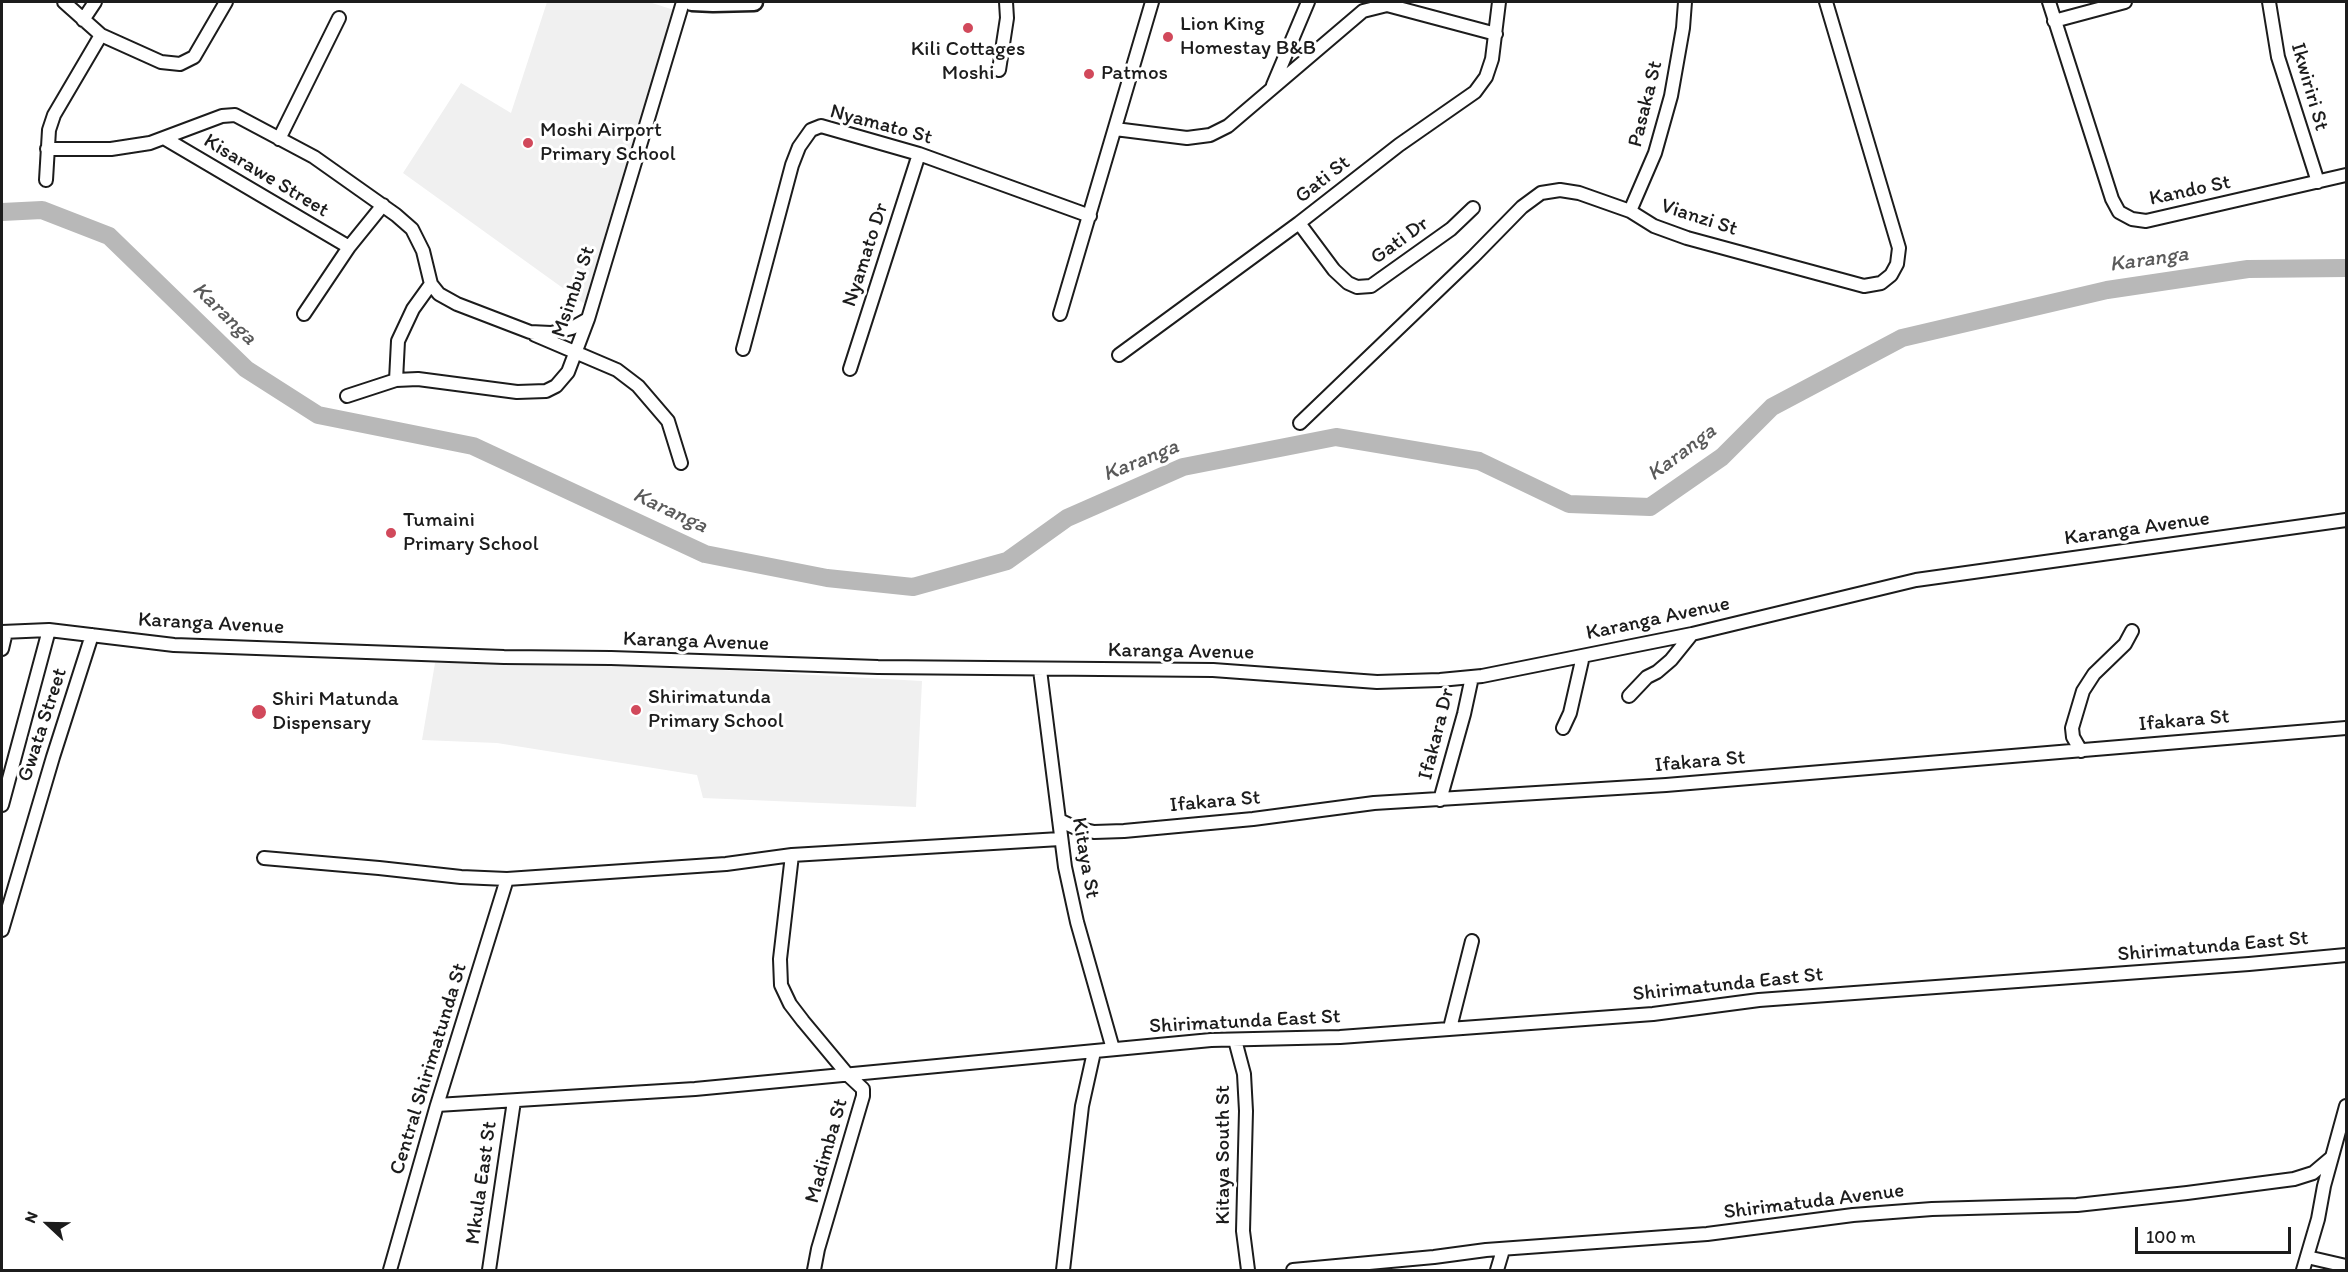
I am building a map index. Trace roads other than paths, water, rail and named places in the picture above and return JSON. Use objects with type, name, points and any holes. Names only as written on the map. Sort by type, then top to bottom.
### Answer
[{"type":"street","points":[[64,2],[101,34],[161,62],[180,64],[194,57],[226,2]]},
{"type":"street","points":[[83,20],[95,2]]},
{"type":"street","name":"Msimbu St","points":[[347,396],[396,380],[418,379],[517,393],[546,391],[556,386],[567,372],[588,319],[683,2]]},
{"type":"street","points":[[692,2],[744,2]]},
{"type":"street","points":[[999,70],[1006,2]]},
{"type":"street","points":[[1060,314],[1152,2]]},
{"type":"street","points":[[1272,86],[1308,2]]},
{"type":"street","name":"Gati St","points":[[1119,355],[1299,223],[1400,145],[1475,92],[1486,77],[1492,59],[1499,2]]},
{"type":"street","name":"Pasaka St","points":[[1630,211],[1655,153],[1671,96],[1683,28],[1685,2]]},
{"type":"street","name":"Vianzi St","points":[[1300,423],[1522,207],[1541,193],[1560,190],[1579,193],[1630,211],[1654,226],[1687,238],[1864,286],[1881,283],[1891,275],[1897,264],[1899,248],[1826,2]]},
{"type":"street","name":"Kando St","points":[[2049,2],[2112,199],[2119,212],[2132,219],[2146,221],[2346,175]]},
{"type":"street","points":[[2054,21],[2125,2]]},
{"type":"street","name":"Ikwiriri St","points":[[2269,2],[2278,57],[2318,182]]},
{"type":"street","points":[[1115,129],[1187,138],[1210,135],[1228,126],[1363,6],[1387,5],[1496,34]]},
{"type":"street","points":[[279,138],[339,18]]},
{"type":"street","points":[[46,180],[49,130],[54,115],[101,34]]},
{"type":"street","points":[[47,149],[111,149],[150,143],[222,116],[235,115],[314,157],[383,205],[412,229],[423,251],[431,284],[439,294],[457,304],[530,332],[617,370],[638,386],[668,421],[681,463]]},
{"type":"street","name":"Nyamato St","points":[[743,349],[792,165],[799,147],[811,130],[821,126],[919,154],[1090,216]]},
{"type":"street","name":"Kisarawe Street","points":[[164,138],[349,247]]},
{"type":"street","name":"Nyamato Dr","points":[[850,369],[919,154]]},
{"type":"street","points":[[304,314],[349,247],[383,205]]},
{"type":"street","name":"Gati Dr","points":[[1299,223],[1334,270],[1348,283],[1357,286],[1371,286],[1451,229],[1473,208]]},
{"type":"street","points":[[396,380],[398,341],[413,309],[431,284]]},
{"type":"street","points":[[530,332],[551,333],[572,328],[588,319]]},
{"type":"street","name":"Karanga Avenue","points":[[4,632],[49,630],[174,645],[400,653],[1040,670],[1212,669],[1377,682],[1472,677],[1583,656],[1692,634],[1916,580],[2346,520]]},
{"type":"street","points":[[2,805],[49,630]]},
{"type":"street","points":[[2,649],[4,632]]},
{"type":"street","points":[[2081,751],[2073,737],[2072,728],[2083,692],[2094,674],[2125,644],[2132,632]]},
{"type":"street","points":[[1629,696],[1647,677],[1671,660],[1692,634]]},
{"type":"street","name":"Gwata Street","points":[[2,930],[52,757],[92,635]]},
{"type":"street","points":[[1563,728],[1570,714],[1583,656]]},
{"type":"street","name":"Kitaya St","points":[[1040,670],[1060,839],[1077,922],[1113,1049]]},
{"type":"street","name":"Ifakara Dr","points":[[1440,800],[1472,677]]},
{"type":"street","name":"Ifakara St","points":[[1059,820],[1076,828],[1094,832],[1124,831],[1253,819],[1374,803],[1654,786],[2346,728]]},
{"type":"street","points":[[264,858],[461,877],[507,879],[726,864],[792,855],[1060,839]]},
{"type":"street","name":"Madimba St","points":[[792,855],[780,959],[781,985],[790,1004],[848,1075],[863,1089],[863,1096],[818,1249],[814,1270]]},
{"type":"street","name":"Central Shirimatunda St","points":[[390,1270],[437,1105],[507,879]]},
{"type":"street","points":[[1450,1028],[1472,941]]},
{"type":"street","name":"Shirimatunda East St","points":[[437,1105],[694,1089],[1113,1049],[1235,1040],[1340,1037],[1653,1014],[1759,1000],[2346,955]]},
{"type":"street","name":"Kitaya South St","points":[[1235,1040],[1244,1074],[1246,1111],[1243,1231],[1248,1270]]},
{"type":"street","points":[[1062,1270],[1082,1106],[1094,1052]]},
{"type":"street","name":"Mkula East St","points":[[489,1270],[514,1101]]},
{"type":"street","points":[[2303,1270],[2332,1157],[2344,1125],[2346,1106]]},
{"type":"street","name":"Shirimatuda Avenue","points":[[1293,1270],[1707,1234],[1853,1215],[1932,1209],[2077,1205],[2294,1179],[2313,1173],[2332,1157]]},
{"type":"street","points":[[1497,1270],[1503,1250]]},
{"type":"street","points":[[2307,1257],[2346,1266]]},
{"type":"waterway","name":"Karanga","points":[[2,212],[42,210],[109,236],[246,369],[318,415],[473,446],[705,554],[827,578],[913,587],[1007,561],[1067,518],[1183,467],[1336,437],[1479,461],[1569,504],[1650,507],[1722,457],[1772,407],[1902,338],[2107,290],[2248,269],[2346,268]]},
{"type":"place","name":"Kili Cottages Moshi","points":[[968,28]]},
{"type":"place","name":"Lion King Homestay B&B","points":[[1168,37]]},
{"type":"place","name":"Patmos","points":[[1089,74]]},
{"type":"place","name":"Moshi Airport Primary School","points":[[528,143]]},
{"type":"place","name":"Tumaini Primary School","points":[[391,533]]},
{"type":"place","name":"Shirimatunda Primary School","points":[[636,710]]},
{"type":"place","name":"Shiri Matunda Dispensary","points":[[259,712]]}]
